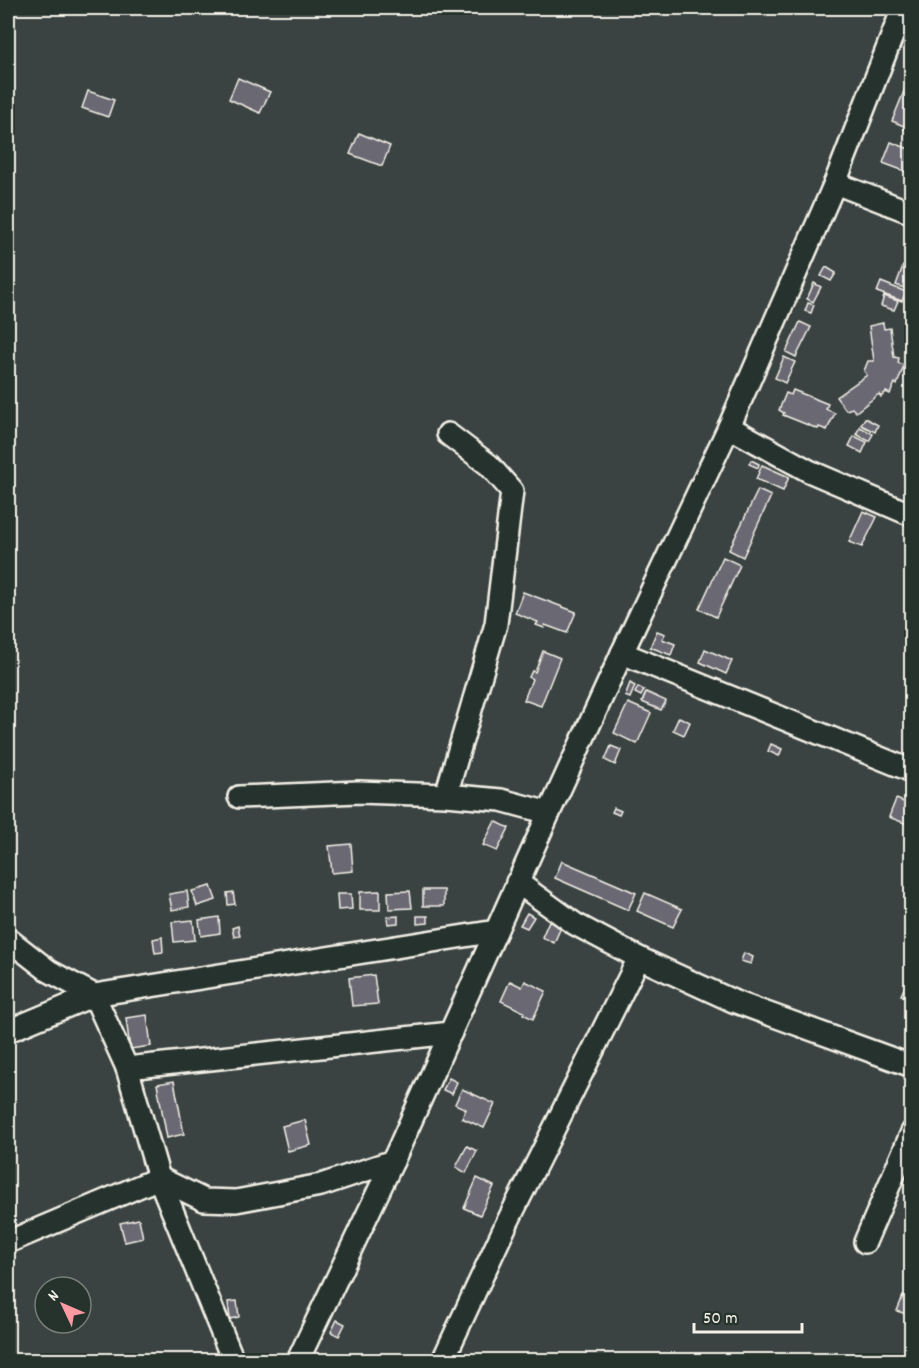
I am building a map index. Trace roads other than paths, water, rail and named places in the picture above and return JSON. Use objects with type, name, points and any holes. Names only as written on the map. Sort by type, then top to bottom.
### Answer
[{"type":"street","points":[[298,1360],[393,1161],[517,882],[729,427],[835,183],[903,8]]},
{"type":"street","points":[[835,183],[912,213]]},
{"type":"street","points":[[729,427],[809,471],[912,514]]},
{"type":"street","points":[[446,795],[496,624],[512,491],[489,465],[448,434]]},
{"type":"street","points":[[622,653],[912,771]]},
{"type":"street","points":[[239,797],[358,792],[446,795],[501,800],[549,813]]},
{"type":"street","points":[[517,882],[575,924],[639,958],[733,1001],[912,1066]]},
{"type":"street","points":[[8,1031],[94,995],[496,931]]},
{"type":"street","points":[[8,939],[49,971],[94,995],[128,1068],[159,1178],[233,1360]]},
{"type":"street","points":[[443,1360],[639,958]]},
{"type":"street","points":[[128,1068],[451,1034]]},
{"type":"street","points":[[865,1242],[912,1132]]},
{"type":"street","points":[[8,1242],[159,1178],[204,1200],[236,1201],[321,1185],[393,1161]]}]
